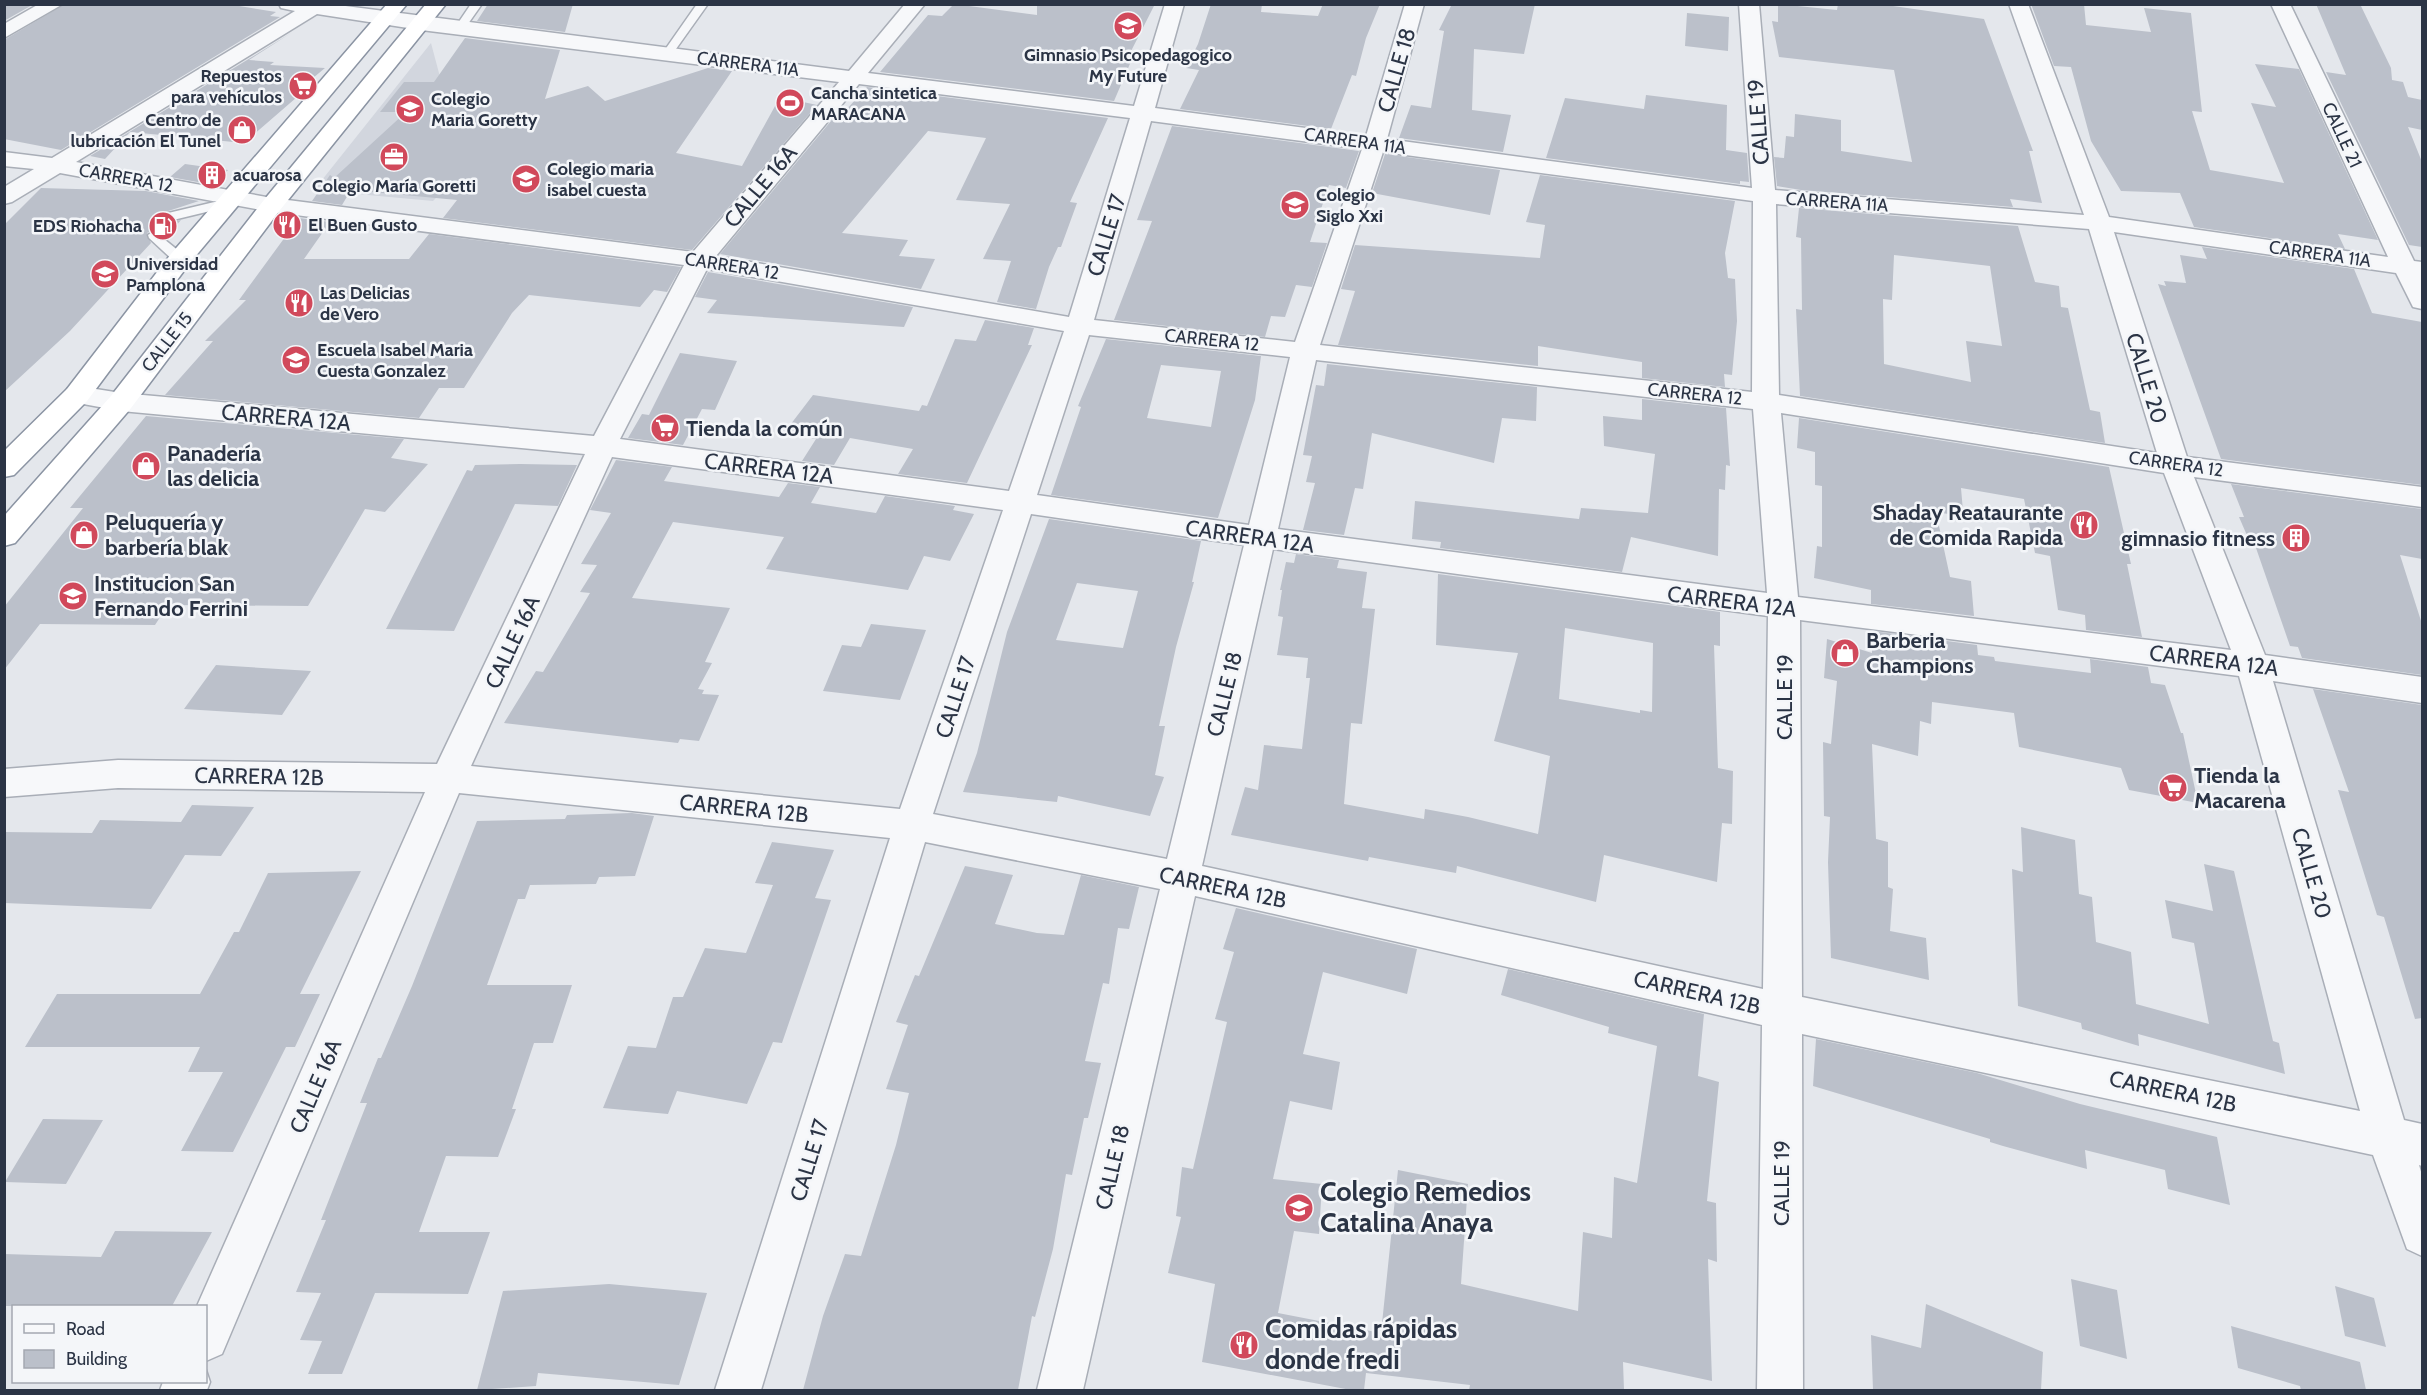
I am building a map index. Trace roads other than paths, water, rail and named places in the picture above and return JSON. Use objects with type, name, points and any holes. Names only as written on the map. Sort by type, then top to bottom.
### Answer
[{"type":"highway","name":"CALLE 15","points":[[4,536],[121,402],[272,205],[437,4]]},
{"type":"highway","name":"CALLE 15","points":[[7,462],[77,395],[180,259],[392,12]]},
{"type":"street","points":[[4,32],[54,4]]},
{"type":"street","name":"CARRERA 11A","points":[[288,4],[313,8],[392,12],[421,24],[1142,113],[1764,196],[2098,222],[2413,268]]},
{"type":"street","name":"CALLE 16A","points":[[207,1336],[448,778],[603,446],[699,260],[916,4]]},
{"type":"street","name":"CALLE 17","points":[[738,1390],[912,825],[1079,326],[1175,4]]},
{"type":"street","name":"CALLE 18","points":[[1060,1390],[1305,350],[1375,143],[1415,4]]},
{"type":"street","name":"CALLE 19","points":[[1749,4],[1764,196],[1766,402],[1784,608],[1780,1390]]},
{"type":"street","name":"CALLE 20","points":[[2018,4],[2098,222],[2175,465],[2252,664],[2387,1135],[2422,1234]]},
{"type":"street","name":"CALLE 21","points":[[2280,4],[2413,268],[2422,302]]},
{"type":"street","points":[[4,197],[313,8]]},
{"type":"street","name":"CARRERA 12","points":[[4,159],[55,165],[184,188],[230,200],[699,260],[1079,326],[1766,402],[2175,465],[2422,497]]},
{"type":"street","name":"CARRERA 12A","points":[[77,395],[121,402],[603,446],[1019,501],[1262,538],[1784,608],[2252,664],[2422,690]]},
{"type":"street","name":"CARRERA 12B","points":[[4,783],[118,774],[448,778],[912,825],[1180,877],[1781,1011],[2387,1135],[2422,1145]]},
{"type":"lane","points":[[459,29],[477,4]]},
{"type":"lane","points":[[667,54],[703,4]]},
{"type":"lane","points":[[154,235],[180,259]]},
{"type":"place","name":"Gimnasio Psicopedagogico My Future","points":[[1128,26]]},
{"type":"place","name":"Repuestos para vehículos","points":[[303,86]]},
{"type":"place","name":"Cancha sintetica MARACANA","points":[[790,103]]},
{"type":"place","name":"Colegio Maria Goretty","points":[[410,109]]},
{"type":"place","name":"Centro de lubricación El Tunel","points":[[242,130]]},
{"type":"place","name":"Colegio María Goretti","points":[[394,157]]},
{"type":"place","name":"acuarosa","points":[[212,175]]},
{"type":"place","name":"Colegio maria isabel cuesta","points":[[526,179]]},
{"type":"place","name":"Colegio Siglo Xxi","points":[[1295,205]]},
{"type":"place","name":"El Buen Gusto","points":[[287,225]]},
{"type":"place","name":"EDS Riohacha","points":[[163,226]]},
{"type":"place","name":"Universidad Pamplona","points":[[105,274]]},
{"type":"place","name":"Las Delicias de Vero","points":[[299,303]]},
{"type":"place","name":"Escuela Isabel Maria Cuesta Gonzalez","points":[[296,360]]},
{"type":"place","name":"Tienda la común","points":[[665,428]]},
{"type":"place","name":"Panadería las delicia","points":[[146,466]]},
{"type":"place","name":"Shaday Reataurante de Comida Rapida","points":[[2084,525]]},
{"type":"place","name":"Peluquería y barbería blak","points":[[84,535]]},
{"type":"place","name":"gimnasio fitness","points":[[2296,538]]},
{"type":"place","name":"Institucion San Fernando Ferrini","points":[[73,596]]},
{"type":"place","name":"Barberia Champions","points":[[1845,653]]},
{"type":"place","name":"Tienda la Macarena","points":[[2173,788]]},
{"type":"place","name":"Colegio Remedios Catalina Anaya","points":[[1299,1208]]},
{"type":"place","name":"Comidas rápidas donde fredi","points":[[1244,1345]]}]
